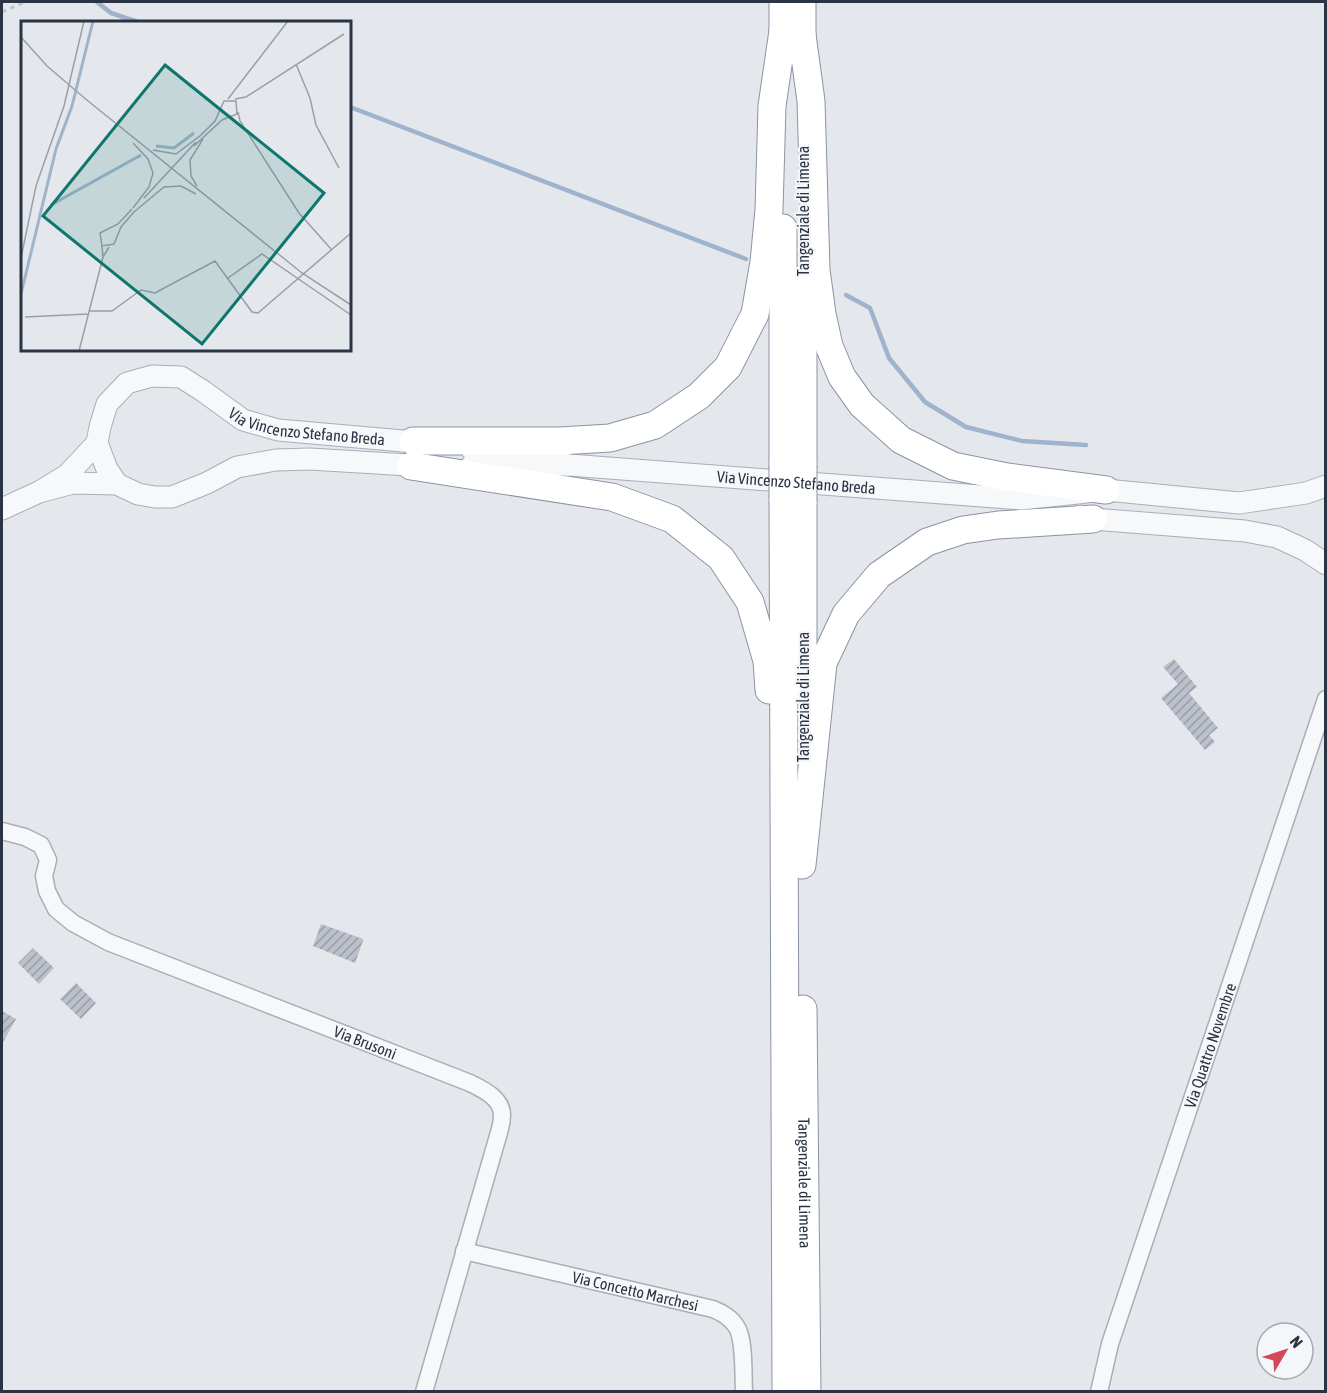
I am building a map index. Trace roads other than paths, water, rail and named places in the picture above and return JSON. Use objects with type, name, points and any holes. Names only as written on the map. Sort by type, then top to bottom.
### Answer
[{"type":"highway","name":"Tangenziale di Limena","points":[[783,2],[792,33],[793,465],[784,904],[786,1392]]},
{"type":"highway","name":"Tangenziale di Limena","points":[[792,33],[802,2]]},
{"type":"highway","points":[[412,453],[610,438],[656,425],[699,396],[728,367],[755,314],[769,210],[772,106],[792,33]]},
{"type":"highway","points":[[792,33],[811,101],[816,270],[822,314],[830,346],[842,376],[862,405],[901,440],[953,466],[1007,477],[1106,490]]},
{"type":"highway","points":[[412,453],[612,497],[672,519],[721,558],[750,602],[767,661],[772,737],[772,818],[784,904]]},
{"type":"highway","name":"Tangenziale di Limena","points":[[793,500],[802,865],[807,1392]]},
{"type":"highway","points":[[802,865],[823,663],[846,614],[879,575],[927,542],[963,530],[998,525],[1093,519]]},
{"type":"street","name":"Via Vincenzo Stefano Breda","points":[[2,509],[39,492],[67,475],[97,443],[107,404],[127,383],[152,376],[181,376],[243,420],[278,430],[412,453],[1022,499],[1106,490],[1239,503],[1306,493],[1326,486]]},
{"type":"street","points":[[97,443],[107,469],[117,484]]},
{"type":"street","name":"Via Vincenzo Stefano Breda","points":[[39,492],[73,483],[117,484],[138,494],[172,497],[207,483],[237,467],[276,460],[412,453]]},
{"type":"street","name":"Via Vincenzo Stefano Breda","points":[[1022,499],[1093,519],[1245,531],[1277,537],[1305,550],[1326,564]]},
{"type":"street","name":"Via Quattro Novembre","points":[[1099,1392],[1110,1344],[1326,699]]},
{"type":"street","name":"Via Brusoni","points":[[2,831],[25,837],[40,845],[48,860],[45,876],[47,891],[56,909],[73,923],[108,942],[459,1078],[488,1092],[498,1103],[502,1113],[500,1129],[424,1392]]},
{"type":"street","name":"Via Concetto Marchesi","points":[[464,1251],[713,1309],[727,1316],[737,1327],[741,1340],[744,1392]]},
{"type":"waterway","points":[[97,2],[111,13],[135,21]]},
{"type":"waterway","points":[[351,107],[746,259]]},
{"type":"waterway","points":[[846,295],[870,308],[889,358],[925,402],[966,427],[1022,441],[1086,445]]}]
